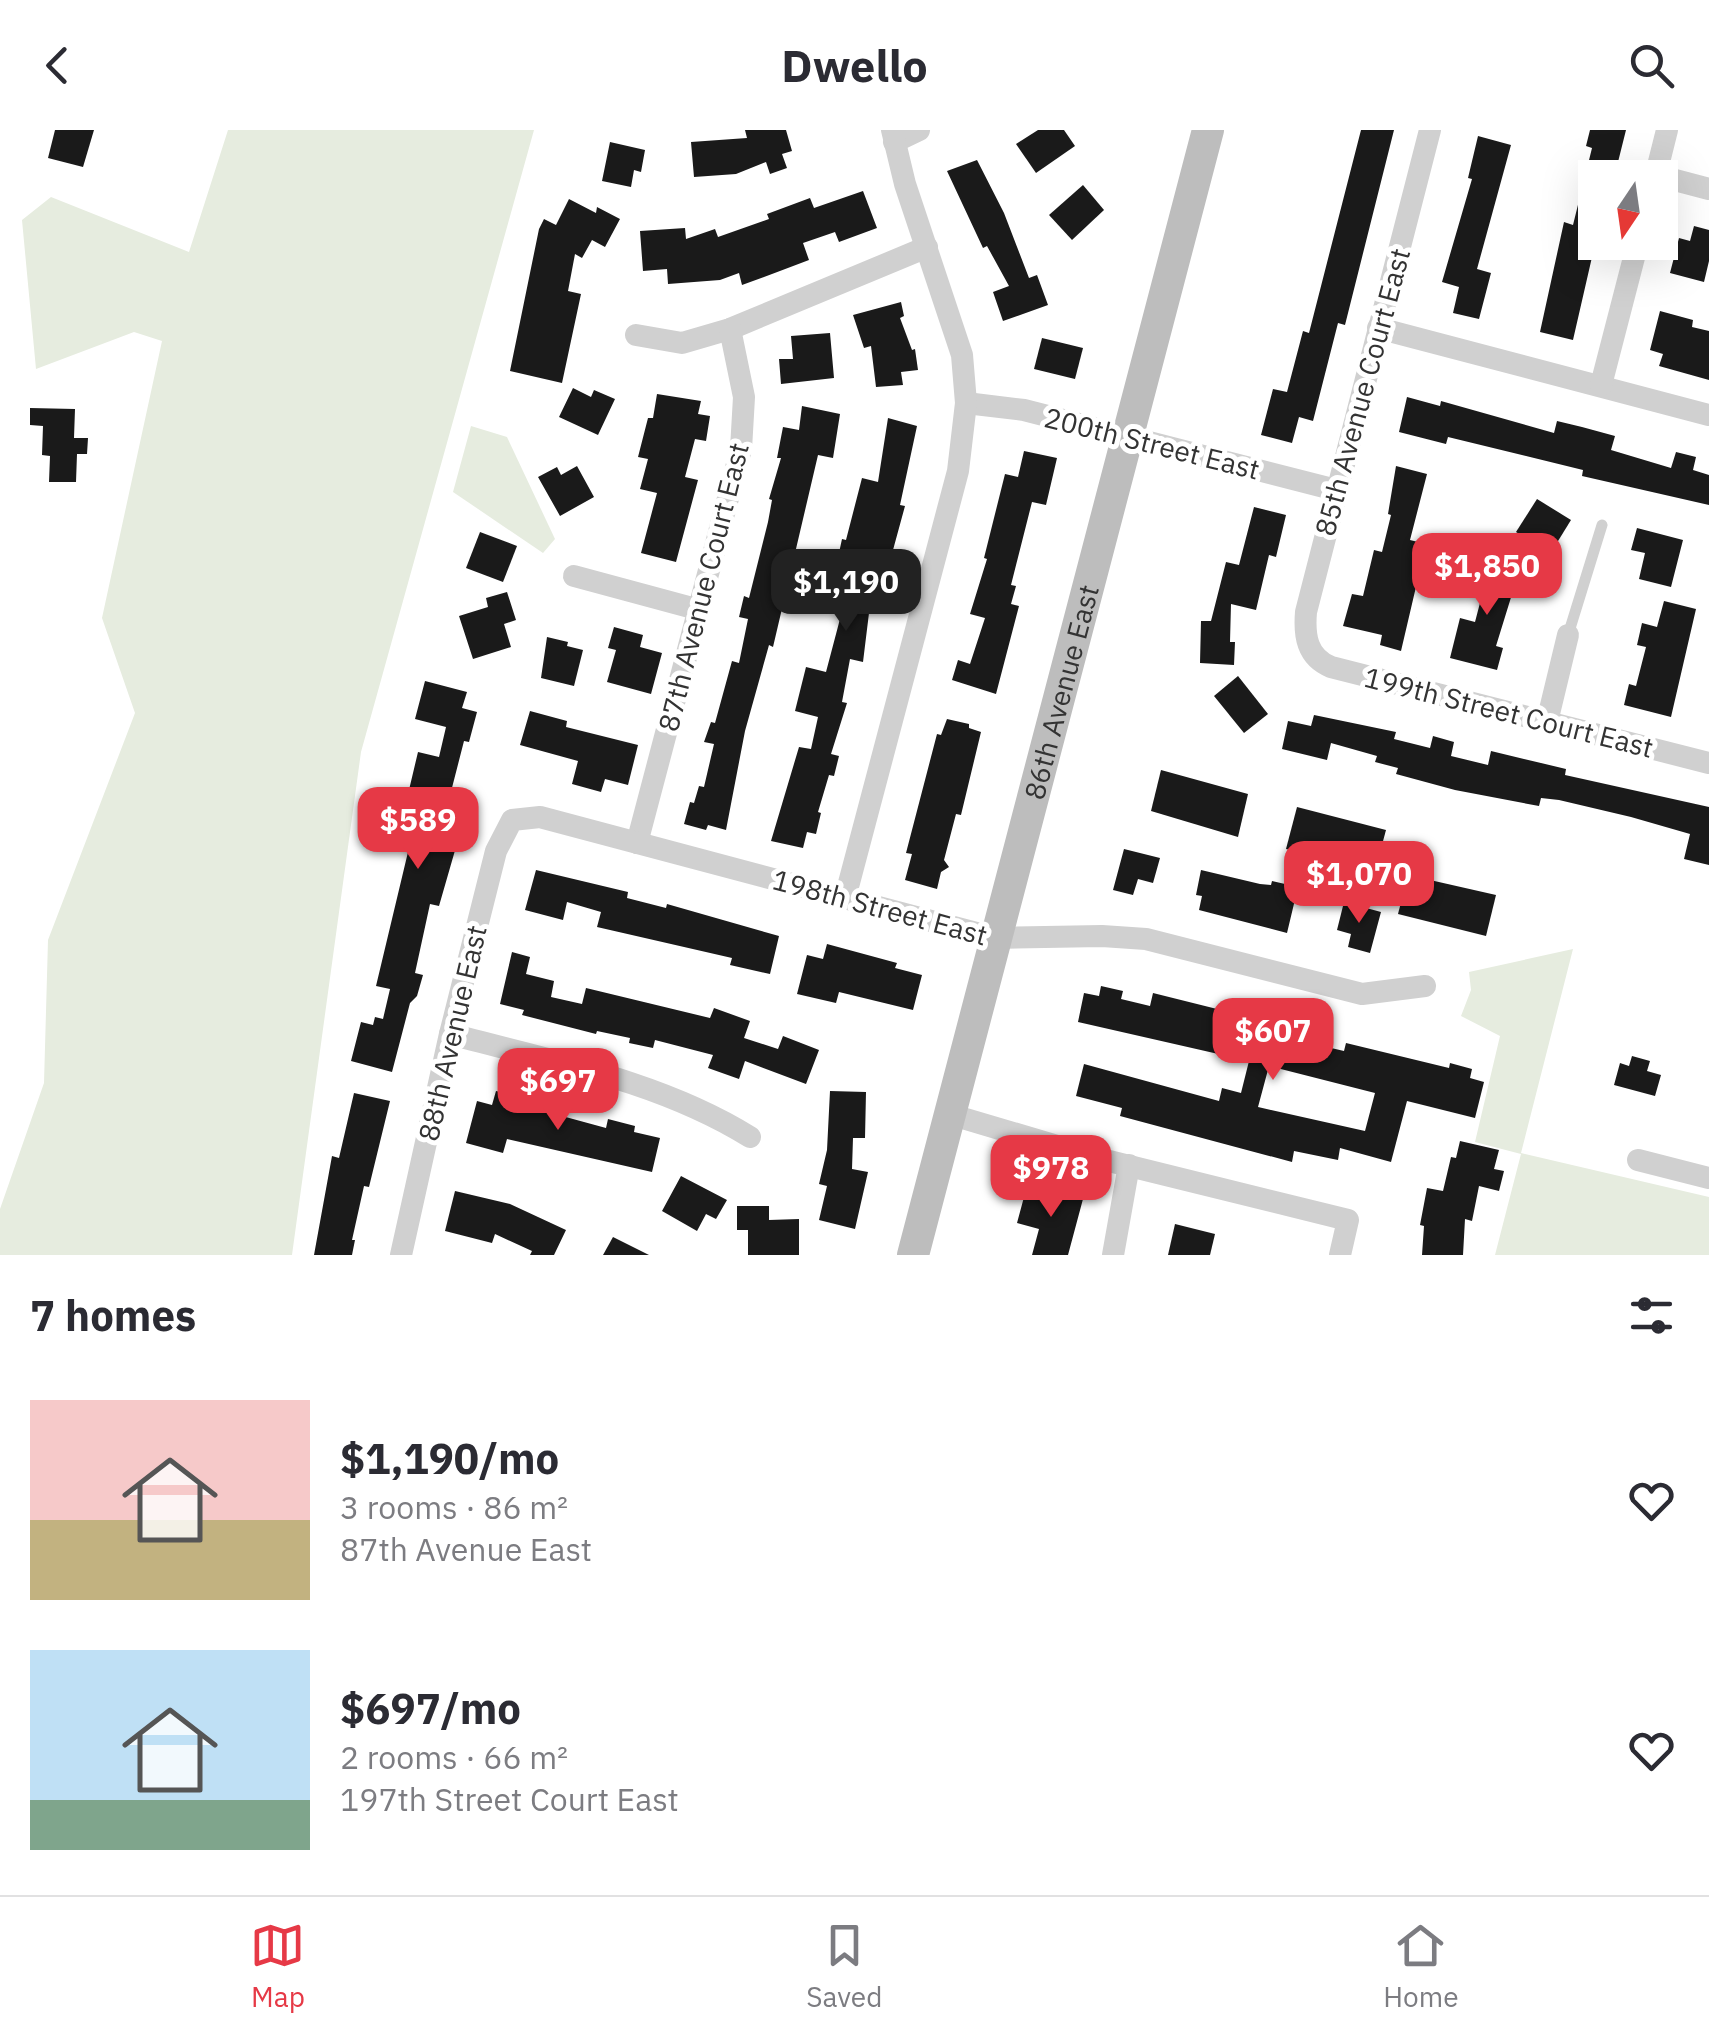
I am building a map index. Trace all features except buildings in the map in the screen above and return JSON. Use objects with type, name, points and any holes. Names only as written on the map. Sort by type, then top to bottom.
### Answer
[{"type":"street","points":[[845,898],[958,472],[966,403],[955,327],[904,184],[893,136],[919,130]]},
{"type":"street","name":"86th Avenue East","points":[[913,1255],[1208,130]]},
{"type":"street","name":"85th Avenue Court East","points":[[1312,655],[1307,642],[1306,612],[1430,130]]},
{"type":"street","points":[[1660,160],[1667,130]]},
{"type":"street","points":[[1678,181],[1709,189]]},
{"type":"street","points":[[636,335],[682,343],[730,329],[926,247]]},
{"type":"street","points":[[1602,386],[1634,260]]},
{"type":"street","points":[[1378,328],[1709,415]]},
{"type":"street","name":"87th Avenue Court East","points":[[637,843],[741,448],[744,398],[730,329]]},
{"type":"street","name":"200th Street East","points":[[966,403],[1024,410],[1336,490]]},
{"type":"street","points":[[574,576],[700,610]]},
{"type":"street","points":[[1547,722],[1568,635]]},
{"type":"street","name":"199th Street Court East","points":[[1312,655],[1332,667],[1709,763]]},
{"type":"street","name":"198th Street East","points":[[516,818],[540,817],[995,938],[1146,939],[1362,994],[1425,986]]},
{"type":"street","name":"88th Avenue East","points":[[401,1255],[496,851],[506,827],[516,818]]},
{"type":"street","points":[[450,1034],[629,1083],[708,1111],[750,1136]]},
{"type":"street","points":[[949,1114],[1129,1166],[1348,1220],[1340,1255]]},
{"type":"street","points":[[1638,1160],[1709,1178]]},
{"type":"street","points":[[1113,1255],[1129,1166]]},
{"type":"lane","points":[[1568,635],[1602,524]]},
{"type":"shaded area","points":[[228,130],[534,130],[361,752],[292,1255],[0,1255],[0,1209],[44,1083],[48,940],[135,713],[102,618],[162,341],[134,332],[36,369],[22,220],[51,197],[189,252]]},
{"type":"shaded area","points":[[471,426],[507,437],[555,539],[543,553],[453,492]]},
{"type":"shaded area","points":[[1573,949],[1521,1153],[1709,1197],[1709,1255],[1495,1255],[1521,1154],[1475,1142],[1500,1036],[1461,1016],[1471,990],[1469,972]]}]
